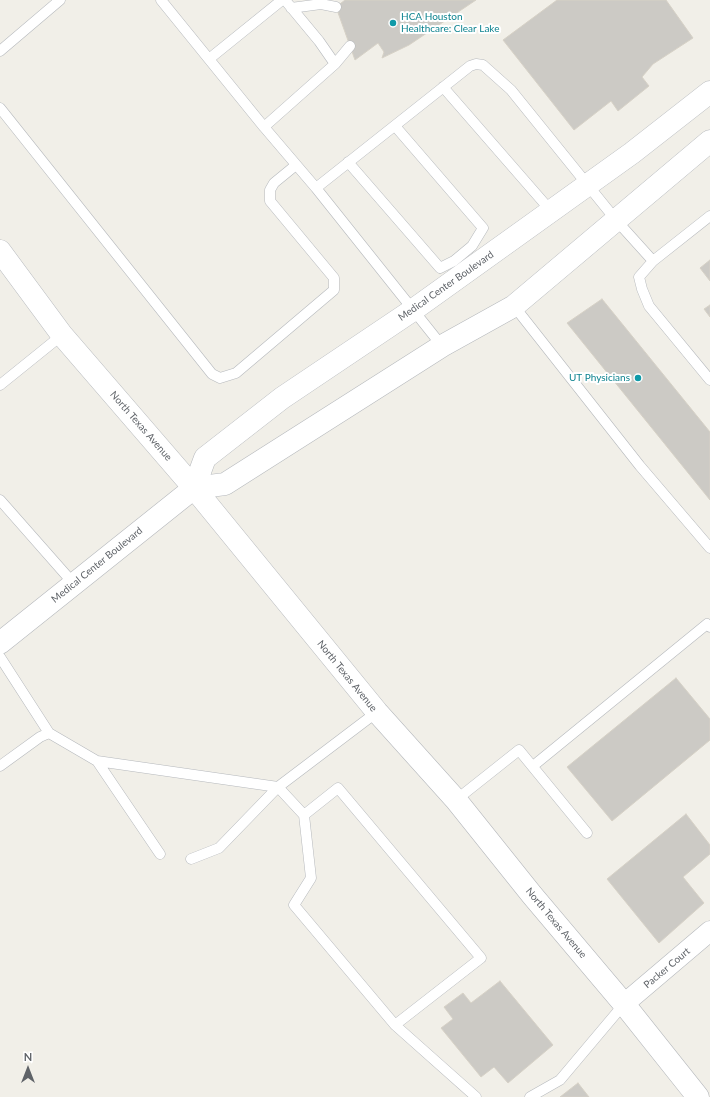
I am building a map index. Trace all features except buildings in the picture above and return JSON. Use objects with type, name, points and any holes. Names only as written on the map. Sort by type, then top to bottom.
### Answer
[{"type":"street","name":"Medical Center Boulevard","points":[[0,643],[194,488],[205,458],[282,398],[413,310],[632,153],[710,92]]},
{"type":"street","points":[[194,488],[226,484],[442,346],[514,306],[710,141]]},
{"type":"street","name":"North Texas Avenue","points":[[0,251],[62,335],[194,488],[377,712],[456,800],[532,895],[624,1004],[698,1097]]},
{"type":"street","name":"Packer Court","points":[[624,1004],[710,931]]},
{"type":"lane","points":[[0,51],[60,0]]},
{"type":"lane","points":[[161,0],[264,127],[316,188],[442,346]]},
{"type":"lane","points":[[209,59],[286,3],[320,4],[336,7]]},
{"type":"lane","points":[[286,3],[319,41],[335,64]]},
{"type":"lane","points":[[264,127],[335,64],[350,46]]},
{"type":"lane","points":[[316,188],[470,66],[476,64],[483,65],[510,90],[616,220],[653,261]]},
{"type":"lane","points":[[443,87],[551,211]]},
{"type":"lane","points":[[0,108],[212,374],[220,378],[236,373],[334,290],[334,278],[270,201],[270,190],[274,183],[296,165]]},
{"type":"lane","points":[[348,162],[440,268],[454,261],[472,246],[483,228],[395,126]]},
{"type":"lane","points":[[710,216],[653,261],[639,277],[649,306],[710,380]]},
{"type":"lane","points":[[514,306],[640,466],[710,548]]},
{"type":"lane","points":[[0,385],[62,335]]},
{"type":"lane","points":[[0,500],[74,584]]},
{"type":"lane","points":[[533,766],[708,624],[710,627]]},
{"type":"lane","points":[[0,657],[49,733],[97,761],[278,787],[304,815],[311,878],[294,905],[396,1025],[476,1097]]},
{"type":"lane","points":[[191,859],[219,848],[278,787],[377,712]]},
{"type":"lane","points":[[0,766],[40,736],[49,733]]},
{"type":"lane","points":[[456,800],[519,750],[587,833]]},
{"type":"lane","points":[[97,761],[160,854]]},
{"type":"lane","points":[[304,815],[338,788],[481,958],[396,1025]]},
{"type":"lane","points":[[530,1097],[560,1080],[624,1004]]},
{"type":"place","name":"HCA Houston Healthcare: Clear Lake","points":[[393,23]]},
{"type":"place","name":"UT Physicians","points":[[638,378]]}]
